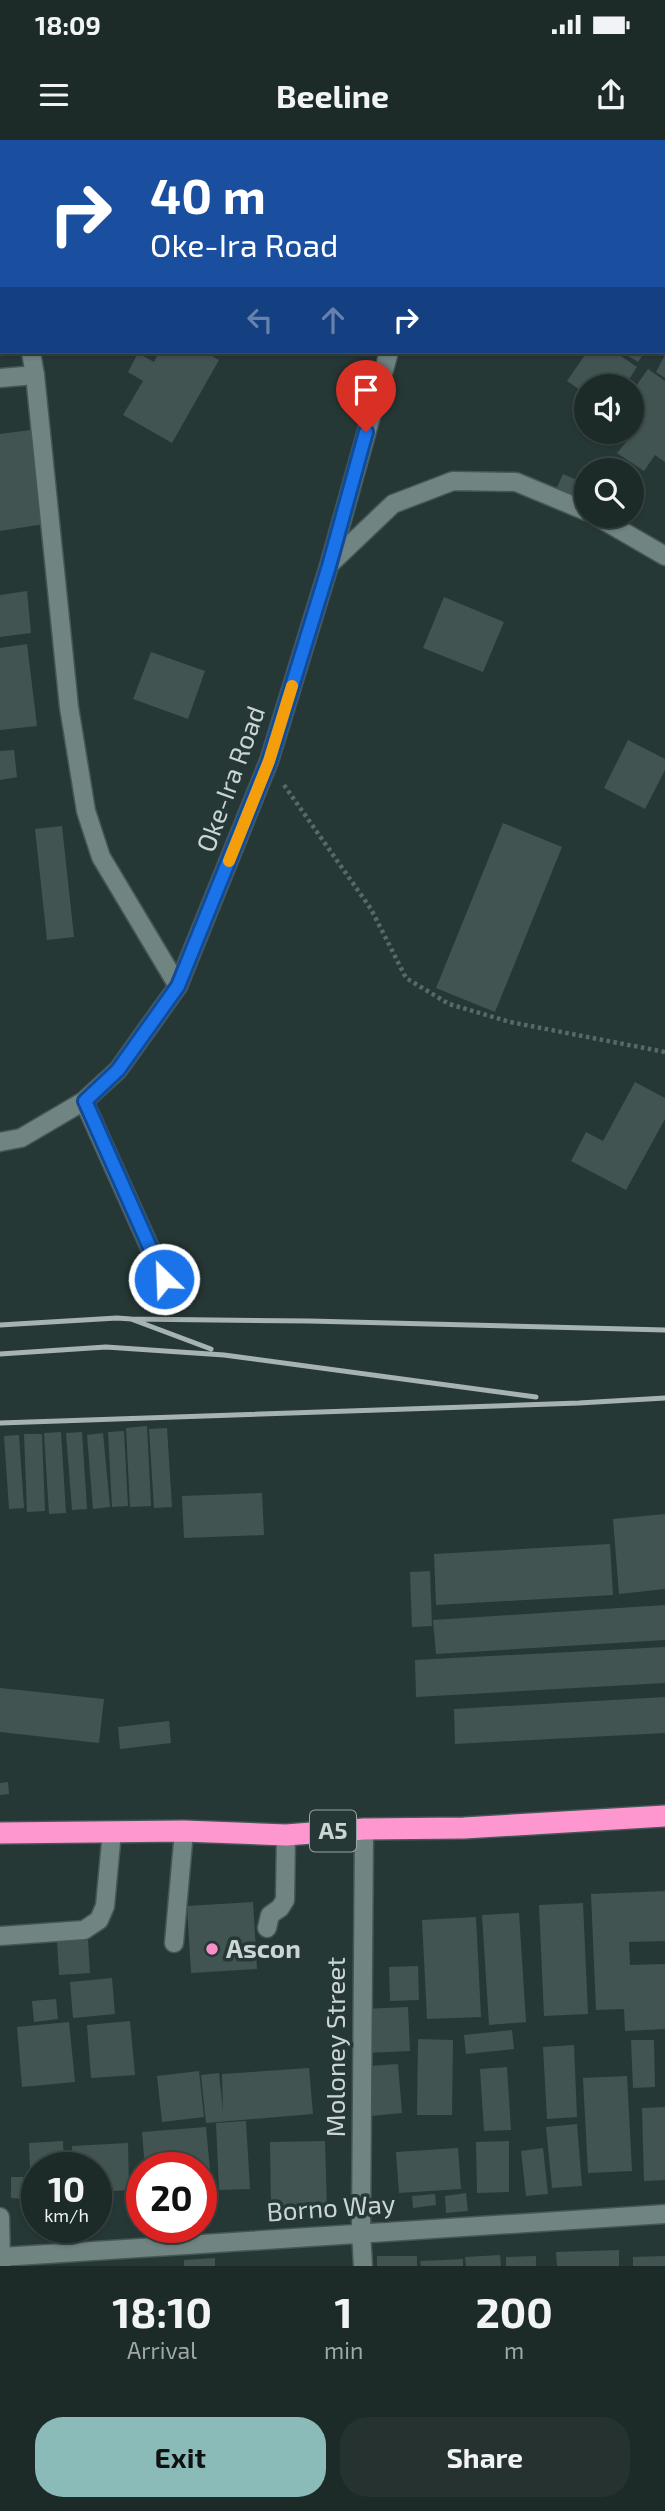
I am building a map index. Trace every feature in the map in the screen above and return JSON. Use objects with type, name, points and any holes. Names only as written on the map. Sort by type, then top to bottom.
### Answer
[{"type":"highway","name":"A5","points":[[0,1833],[184,1831],[286,1835],[665,1816]]},
{"type":"street","points":[[31,354],[69,706],[86,811],[101,857],[178,986]]},
{"type":"street","name":"Oke-Ira Road","points":[[0,1142],[21,1138],[85,1101],[118,1070],[178,986],[269,761],[329,566],[388,354]]},
{"type":"street","points":[[0,378],[35,375]]},
{"type":"street","points":[[329,566],[393,504],[453,481],[516,482],[574,506]]},
{"type":"street","points":[[617,528],[665,556]]},
{"type":"street","points":[[85,1101],[164,1279]]},
{"type":"street","name":"Moloney Street","points":[[363,2266],[364,1829]]},
{"type":"street","points":[[174,1943],[184,1831]]},
{"type":"street","points":[[0,1936],[84,1930],[99,1920],[105,1906],[112,1832]]},
{"type":"street","points":[[0,1833],[0,1843]]},
{"type":"street","points":[[267,1927],[270,1915],[280,1908],[285,1900],[286,1835]]},
{"type":"street","name":"Borno Way","points":[[1,2262],[361,2232],[665,2214]]},
{"type":"street","points":[[0,2217],[1,2262]]},
{"type":"path","points":[[269,761],[371,909],[406,978],[449,1004],[498,1019],[665,1052]]},
{"type":"building","points":[[137,354],[154,362],[158,354],[208,354],[219,360],[172,443],[123,415],[143,381],[128,372]]},
{"type":"building","points":[[586,354],[618,354],[637,367],[632,374],[574,374],[574,386],[567,381]]},
{"type":"building","points":[[625,354],[644,354],[638,362]]},
{"type":"building","points":[[665,355],[665,378],[656,372]]},
{"type":"building","points":[[648,369],[665,381],[665,462],[655,455],[644,471],[644,458],[624,458],[617,453],[624,444],[644,444],[644,375]]},
{"type":"building","points":[[31,430],[44,524],[0,531],[0,434]]},
{"type":"building","points":[[563,474],[574,479],[574,501],[555,492]]},
{"type":"building","points":[[27,591],[31,633],[0,637],[0,595]]},
{"type":"building","points":[[444,597],[504,622],[483,672],[423,648]]},
{"type":"building","points":[[27,644],[37,726],[0,730],[0,648]]},
{"type":"building","points":[[151,652],[205,671],[188,719],[133,699]]},
{"type":"building","points":[[628,740],[665,759],[665,770],[645,809],[604,788]]},
{"type":"building","points":[[14,750],[17,777],[0,780],[0,751]]},
{"type":"building","points":[[503,823],[562,847],[495,1012],[436,988]]},
{"type":"building","points":[[62,826],[74,937],[47,940],[35,829]]},
{"type":"building","points":[[635,1082],[665,1098],[665,1119],[626,1190],[571,1161],[586,1132],[603,1141]]},
{"type":"building","points":[[147,1426],[151,1506],[130,1507],[126,1428]]},
{"type":"building","points":[[167,1428],[172,1507],[154,1508],[149,1429]]},
{"type":"building","points":[[124,1431],[128,1506],[112,1507],[108,1432]]},
{"type":"building","points":[[61,1432],[66,1513],[49,1514],[44,1433]]},
{"type":"building","points":[[82,1432],[87,1509],[72,1510],[66,1433]]},
{"type":"building","points":[[103,1433],[110,1507],[93,1509],[87,1435]]},
{"type":"building","points":[[24,1434],[42,1434],[45,1511],[27,1512]]},
{"type":"building","points":[[19,1435],[24,1508],[9,1509],[4,1436]]},
{"type":"building","points":[[262,1493],[264,1535],[184,1538],[182,1496]]},
{"type":"building","points":[[665,1514],[665,1589],[619,1594],[613,1519]]},
{"type":"building","points":[[610,1544],[613,1595],[436,1605],[434,1554]]},
{"type":"building","points":[[430,1571],[432,1626],[412,1627],[410,1572]]},
{"type":"building","points":[[665,1605],[665,1640],[436,1654],[433,1620]]},
{"type":"building","points":[[665,1647],[665,1683],[416,1697],[415,1660]]},
{"type":"building","points":[[0,1688],[104,1699],[99,1743],[0,1732]]},
{"type":"building","points":[[665,1697],[665,1733],[455,1744],[454,1709]]},
{"type":"building","points":[[169,1721],[171,1743],[120,1749],[118,1727]]},
{"type":"building","points":[[8,1782],[9,1794],[0,1795],[0,1783]]},
{"type":"building","points":[[665,1891],[665,1941],[629,1942],[630,1965],[665,1964],[665,2029],[625,2031],[624,2009],[596,2010],[591,1894]]},
{"type":"building","points":[[253,1902],[257,1969],[191,1973],[187,1906]]},
{"type":"building","points":[[583,1903],[588,2014],[544,2016],[539,1905]]},
{"type":"building","points":[[519,1913],[526,2022],[489,2025],[482,1915]]},
{"type":"building","points":[[476,1917],[481,2017],[427,2019],[422,1920]]},
{"type":"building","points":[[88,1940],[90,1973],[59,1975],[57,1942]]},
{"type":"building","points":[[418,1966],[419,2000],[390,2001],[389,1967]]},
{"type":"building","points":[[112,1978],[115,2014],[73,2018],[70,1982]]},
{"type":"building","points":[[56,1999],[58,2019],[34,2022],[32,2001]]},
{"type":"building","points":[[408,2007],[410,2051],[365,2053],[363,2009]]},
{"type":"building","points":[[130,2021],[135,2075],[91,2078],[87,2025]]},
{"type":"building","points":[[69,2022],[75,2082],[22,2087],[17,2027]]},
{"type":"building","points":[[512,2030],[514,2049],[466,2054],[464,2035]]},
{"type":"building","points":[[418,2039],[453,2040],[452,2115],[417,2115]]},
{"type":"building","points":[[631,2040],[654,2040],[655,2087],[633,2088]]},
{"type":"building","points":[[574,2045],[577,2117],[547,2119],[543,2047]]},
{"type":"building","points":[[398,2064],[402,2113],[371,2116],[368,2066]]},
{"type":"building","points":[[507,2067],[511,2130],[484,2131],[480,2069]]},
{"type":"building","points":[[309,2068],[313,2114],[206,2123],[201,2075],[219,2073],[223,2111],[222,2074]]},
{"type":"building","points":[[199,2071],[204,2117],[162,2122],[157,2076]]},
{"type":"building","points":[[627,2076],[632,2171],[588,2173],[583,2078]]},
{"type":"building","points":[[665,2107],[665,2180],[644,2181],[642,2108]]},
{"type":"building","points":[[246,2121],[250,2189],[219,2190],[216,2123]]},
{"type":"building","points":[[577,2124],[582,2186],[552,2188],[546,2127]]},
{"type":"building","points":[[206,2127],[208,2152],[144,2152],[142,2132]]},
{"type":"building","points":[[63,2141],[63,2152],[29,2152],[29,2143]]},
{"type":"building","points":[[325,2141],[327,2209],[271,2211],[270,2142]]},
{"type":"building","points":[[509,2141],[509,2192],[477,2193],[476,2142]]},
{"type":"building","points":[[128,2143],[126,2190],[112,2191],[112,2152],[72,2152],[72,2146]]},
{"type":"building","points":[[458,2148],[461,2189],[399,2193],[396,2152]]},
{"type":"building","points":[[543,2148],[548,2194],[526,2196],[521,2151]]},
{"type":"building","points":[[11,2177],[21,2177],[21,2199],[11,2198]]},
{"type":"building","points":[[466,2193],[468,2211],[446,2213],[445,2196]]},
{"type":"building","points":[[435,2194],[436,2205],[413,2208],[412,2196]]},
{"type":"building","points":[[619,2250],[619,2266],[557,2266],[556,2252]]},
{"type":"building","points":[[500,2255],[501,2266],[466,2266],[465,2257]]},
{"type":"building","points":[[377,2256],[417,2256],[417,2266],[377,2266]]},
{"type":"building","points":[[536,2256],[536,2266],[506,2266],[506,2257]]},
{"type":"building","points":[[665,2256],[665,2266],[633,2266],[633,2257]]},
{"type":"building","points":[[215,2258],[215,2266],[184,2266],[184,2260]]},
{"type":"building","points":[[463,2259],[463,2266],[421,2266],[420,2261]]},
{"type":"railway","points":[[131,1319],[665,1330]]},
{"type":"railway","points":[[0,1325],[131,1319],[211,1349]]},
{"type":"railway","points":[[0,1354],[106,1347],[224,1355],[536,1397]]},
{"type":"railway","points":[[0,1423],[665,1398]]},
{"type":"slow traffic","points":[[229,861],[269,761],[292,686]]},
{"type":"place","name":"Ascon","points":[[212,1949]]},
{"type":"route","points":[[164,1279],[85,1101],[118,1070],[178,986],[269,761],[329,566],[366,432]]}]
